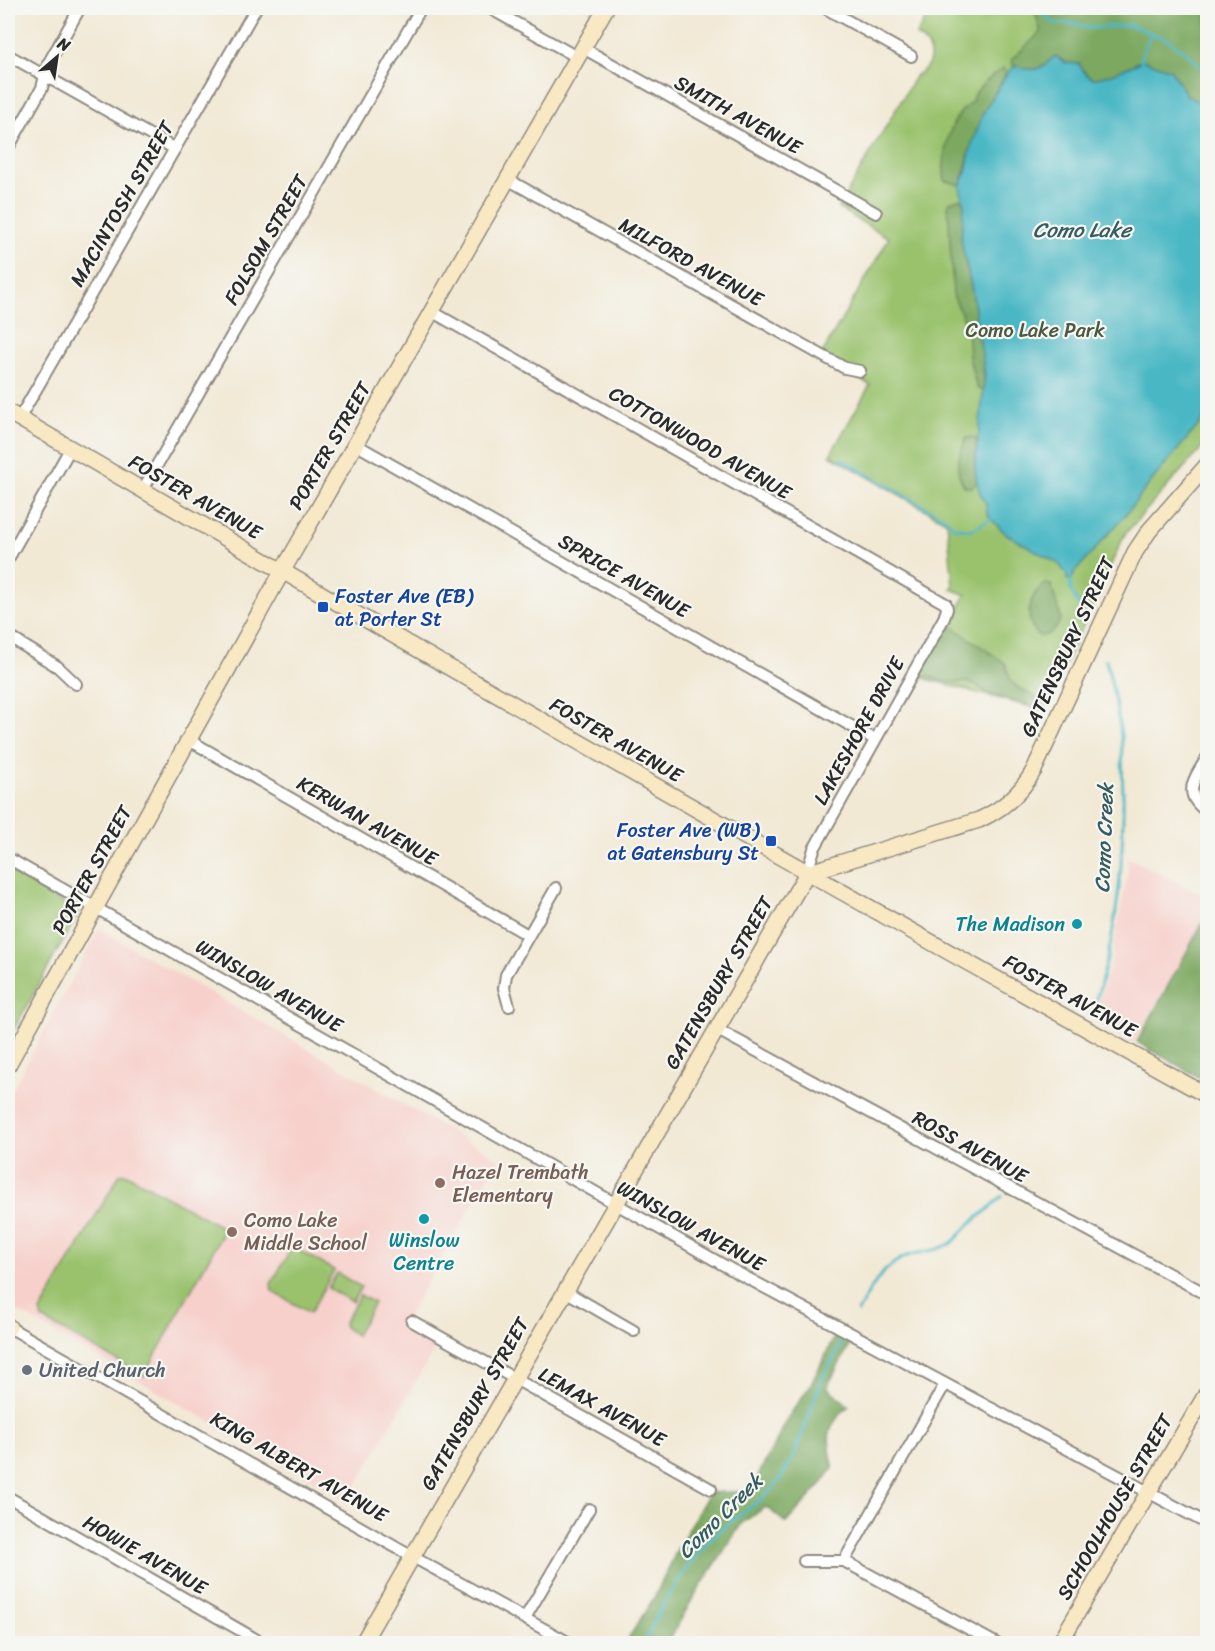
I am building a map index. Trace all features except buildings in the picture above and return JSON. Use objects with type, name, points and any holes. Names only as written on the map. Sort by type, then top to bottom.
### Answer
[{"type":"street","points":[[8,148],[42,88],[48,64],[80,8]]},
{"type":"street","name":"MACINTOSH STREET","points":[[13,416],[175,149],[256,8]]},
{"type":"street","name":"FOLSOM STREET","points":[[142,491],[422,8]]},
{"type":"street","name":"SMITH AVENUE","points":[[489,8],[580,52],[876,213]]},
{"type":"street","name":"PORTER STREET","points":[[8,1065],[282,572],[606,8]]},
{"type":"street","points":[[825,8],[910,56]]},
{"type":"street","points":[[8,55],[175,149]]},
{"type":"street","name":"MILFORD AVENUE","points":[[507,179],[839,365],[860,371]]},
{"type":"street","name":"COTTONWOOD AVENUE","points":[[432,311],[944,601],[947,609]]},
{"type":"street","name":"FOSTER AVENUE","points":[[13,416],[807,873],[1015,991],[1208,1096]]},
{"type":"street","name":"SPRICE AVENUE","points":[[355,444],[874,739]]},
{"type":"street","points":[[8,559],[70,449]]},
{"type":"street","name":"GATENSBURY STREET","points":[[362,1644],[807,873],[979,820],[1001,809],[1019,793],[1034,770],[1135,552],[1149,531],[1208,464]]},
{"type":"street","name":"LAKESHORE DRIVE","points":[[807,873],[814,849],[947,609]]},
{"type":"street","points":[[8,636],[58,667],[76,684]]},
{"type":"street","name":"KERWAN AVENUE","points":[[189,740],[528,934]]},
{"type":"street","points":[[1208,756],[1195,778],[1192,793],[1193,800],[1208,812]]},
{"type":"street","name":"WINSLOW AVENUE","points":[[8,858],[734,1271],[1208,1524]]},
{"type":"street","points":[[509,1006],[504,988],[506,975],[556,888]]},
{"type":"street","name":"ROSS AVENUE","points":[[716,1029],[1208,1295]]},
{"type":"street","points":[[565,1291],[634,1331]]},
{"type":"street","name":"LEMAX AVENUE","points":[[412,1321],[711,1489]]},
{"type":"street","name":"KING ALBERT AVENUE","points":[[8,1327],[411,1556],[571,1644]]},
{"type":"street","points":[[844,1561],[945,1384]]},
{"type":"street","name":"SCHOOLHOUSE STREET","points":[[1059,1644],[1208,1391]]},
{"type":"street","name":"HOWIE AVENUE","points":[[8,1497],[264,1644]]},
{"type":"street","points":[[525,1618],[589,1509]]},
{"type":"street","points":[[804,1561],[844,1561],[997,1644]]},
{"type":"shaded area","points":[[1127,857],[1208,898],[1207,915],[1133,1043],[1093,1020],[1111,963],[1128,871]]},
{"type":"shaded area","name":"Como Lake Middle School","points":[[99,929],[499,1159],[405,1321],[439,1341],[348,1500],[8,1306],[8,1098]]},
{"type":"green space","name":"Como Lake Park","points":[[932,8],[1207,8],[1207,442],[1125,534],[1044,711],[919,677],[966,595],[951,589],[953,586],[947,522],[830,455],[870,385],[820,357],[889,238],[838,208],[916,75],[930,61],[929,50],[916,36]]},
{"type":"green space","points":[[1034,8],[1207,8],[1207,107],[1187,96],[1171,70],[1143,60],[1117,72],[1096,78],[1088,76],[1079,64],[1066,63],[1055,56],[1036,69],[1013,65],[1012,59],[1041,32]]},
{"type":"green space","points":[[1003,68],[1006,71],[1005,76],[983,113],[961,185],[945,181],[945,155],[948,137],[955,120],[973,100],[979,88]]},
{"type":"green space","points":[[962,198],[964,205],[961,240],[972,290],[976,317],[975,334],[980,340],[982,353],[985,389],[981,390],[977,388],[969,358],[967,327],[953,295],[948,207],[949,202]]},
{"type":"green space","points":[[966,438],[977,439],[975,467],[977,482],[971,488],[964,486],[958,467],[959,456]]},
{"type":"green space","points":[[1045,584],[1051,585],[1061,618],[1053,631],[1039,636],[1031,623],[1029,608],[1034,595]]},
{"type":"green space","points":[[947,623],[1005,663],[1011,681],[1034,696],[1043,704],[1043,707],[988,694],[967,682],[951,683],[917,674]]},
{"type":"green space","points":[[8,870],[79,912],[8,1040]]},
{"type":"green space","points":[[1207,915],[1208,1082],[1137,1042]]},
{"type":"green space","points":[[125,1173],[225,1229],[144,1376],[42,1319],[40,1312],[120,1174]]},
{"type":"green space","points":[[296,1249],[334,1270],[310,1313],[272,1291],[271,1284],[290,1251]]},
{"type":"green space","points":[[337,1273],[361,1287],[352,1302],[328,1288]]},
{"type":"green space","points":[[360,1295],[374,1303],[356,1335],[343,1324]]},
{"type":"green space","points":[[836,1334],[850,1344],[827,1387],[849,1406],[835,1420],[830,1433],[833,1467],[825,1480],[786,1523],[766,1507],[742,1523],[693,1598],[668,1643],[625,1644],[655,1596],[679,1546],[709,1493],[750,1491],[791,1413],[810,1386]]},
{"type":"water","name":"Como Lake","points":[[1055,56],[1066,63],[1079,64],[1092,78],[1110,75],[1143,60],[1171,70],[1187,96],[1208,107],[1208,199],[1202,215],[1208,263],[1207,415],[1075,572],[1072,579],[1067,580],[1067,575],[1059,564],[1006,534],[990,518],[979,491],[975,467],[985,375],[980,340],[975,334],[976,317],[972,290],[961,240],[964,205],[960,187],[983,113],[1010,69],[1017,66],[1029,69],[1038,68]]},
{"type":"waterway","points":[[1041,8],[1053,23],[1091,28],[1130,25],[1167,39],[1187,53],[1208,75]]},
{"type":"waterway","points":[[1141,61],[1151,34]]},
{"type":"waterway","points":[[841,459],[948,520],[953,527],[971,530],[991,519]]},
{"type":"waterway","name":"Como Creek","points":[[1070,580],[1071,591],[1083,612]]},
{"type":"waterway","name":"Como Creek","points":[[1091,1015],[1107,961],[1117,907],[1122,852],[1121,736],[1106,660]]},
{"type":"waterway","name":"Como Creek","points":[[858,1312],[885,1270],[910,1255],[935,1250],[950,1244],[1002,1196]]},
{"type":"waterway","name":"Como Creek","points":[[645,1644],[668,1597],[701,1550],[724,1527],[765,1496],[785,1472],[797,1449],[821,1381],[842,1342]]},
{"type":"place","name":"Foster Ave (EB) at Porter St","points":[[323,607]]},
{"type":"place","name":"Foster Ave (WB) at Gatensbury St","points":[[771,841]]},
{"type":"place","name":"The Madison","points":[[1077,924]]},
{"type":"place","name":"Hazel Trembath Elementary","points":[[440,1183]]},
{"type":"place","name":"Winslow Centre","points":[[424,1219]]},
{"type":"place","name":"Como Lake Middle School","points":[[232,1232]]},
{"type":"place","name":"United Church","points":[[27,1370]]}]
